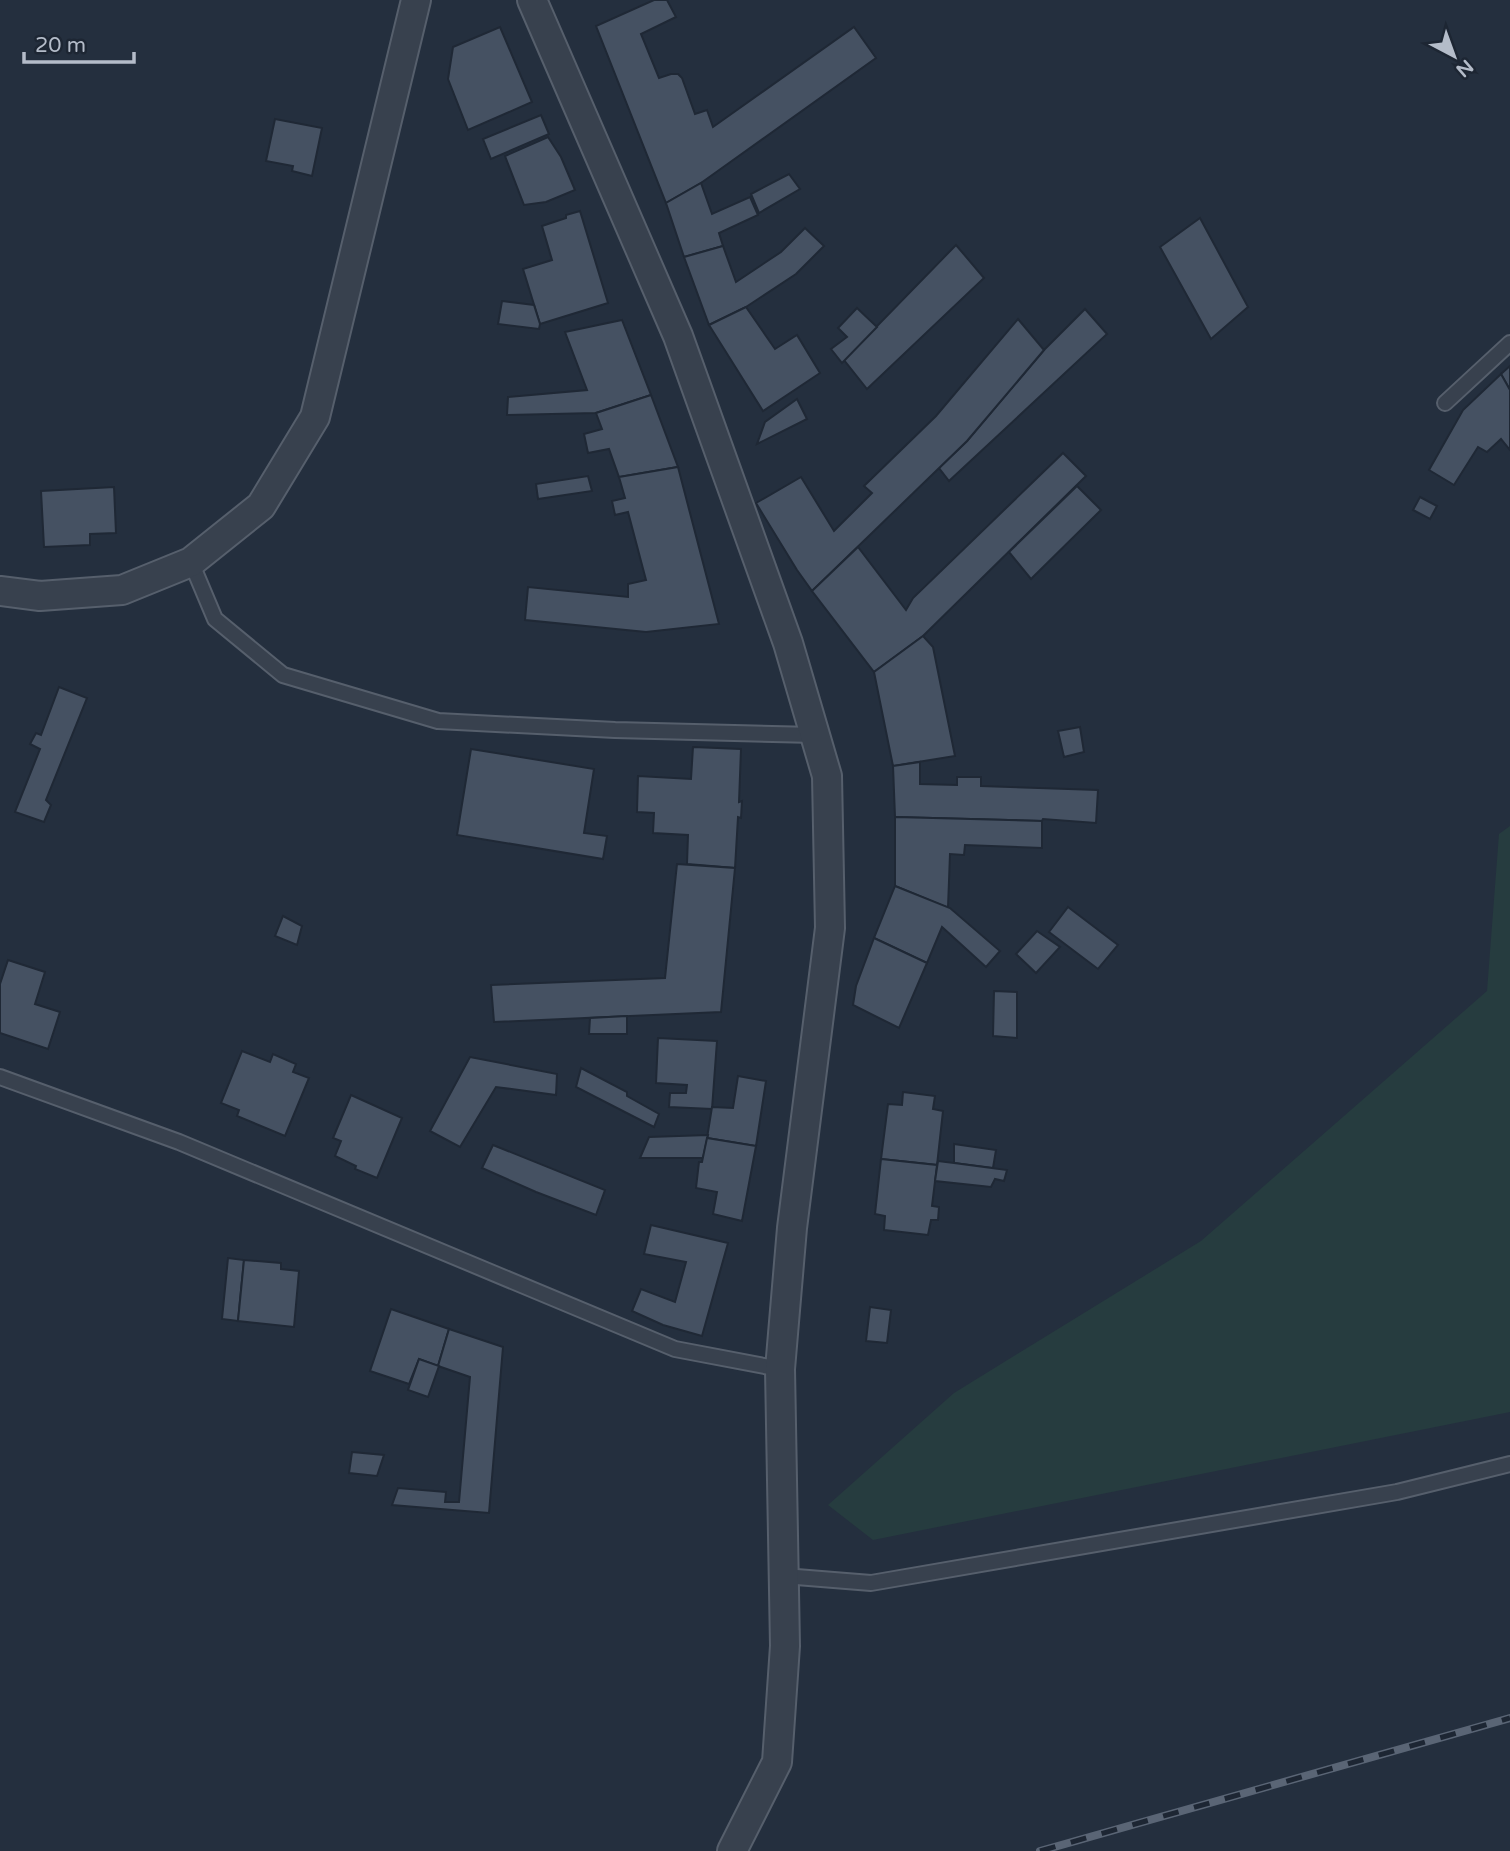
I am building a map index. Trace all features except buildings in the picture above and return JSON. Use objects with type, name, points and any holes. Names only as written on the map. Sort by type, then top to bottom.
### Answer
[{"type":"street","points":[[0,591],[40,596],[122,590],[191,562],[261,506],[315,417],[416,0]]},
{"type":"street","points":[[532,0],[678,336],[788,643],[827,776],[830,928],[792,1228],[780,1369],[785,1646],[777,1762],[732,1851]]},
{"type":"lane","points":[[1445,403],[1510,343]]},
{"type":"lane","points":[[191,562],[215,620],[283,675],[438,721],[615,730],[815,735]]},
{"type":"lane","points":[[0,1077],[179,1142],[675,1349],[780,1369]]},
{"type":"lane","points":[[784,1576],[870,1583],[1396,1492],[1510,1464]]},
{"type":"green space","points":[[1510,826],[1510,1412],[873,1540],[828,1505],[954,1393],[1201,1241],[1487,991],[1499,834]]},
{"type":"railway","points":[[1040,1851],[1510,1718]]}]
